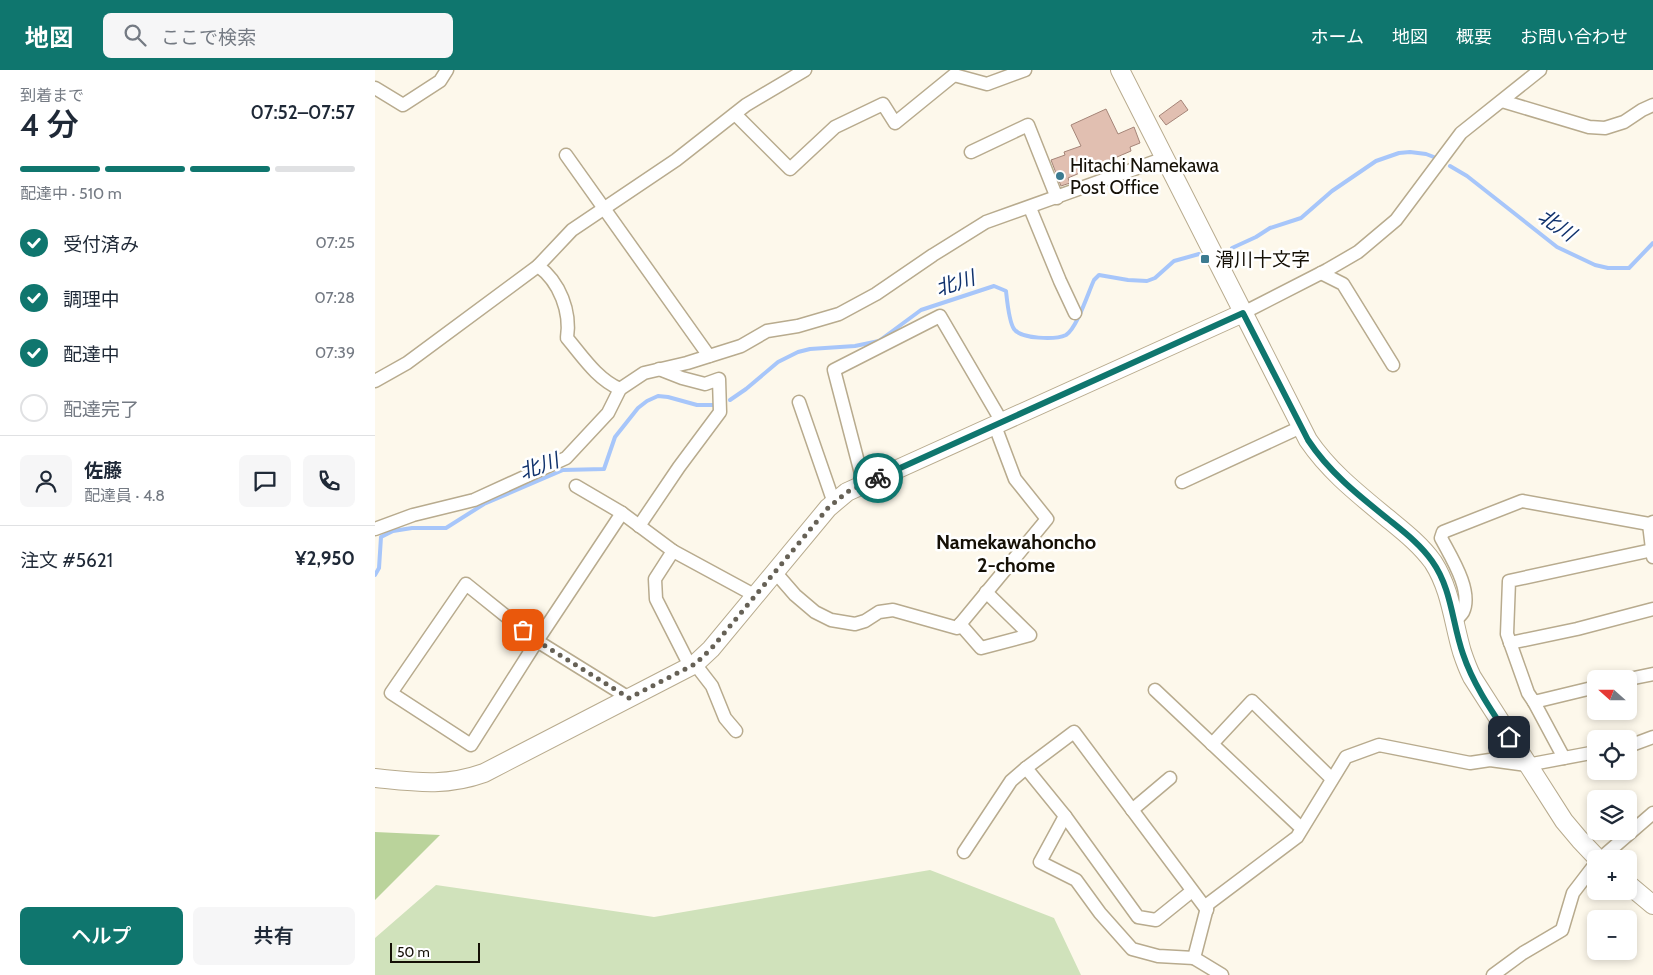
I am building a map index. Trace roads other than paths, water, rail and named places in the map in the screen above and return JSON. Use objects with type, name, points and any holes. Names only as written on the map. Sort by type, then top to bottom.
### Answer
[{"type":"street","points":[[375,88],[403,105],[440,81],[447,70]]},
{"type":"street","points":[[375,381],[407,363],[538,266],[572,230],[676,160],[747,105],[805,70]]},
{"type":"street","points":[[735,114],[790,169],[835,127],[883,104],[895,123],[954,75],[987,84],[1025,70]]},
{"type":"street","points":[[1120,70],[1301,427],[1313,447],[1328,467],[1345,484],[1417,543],[1432,561],[1441,576],[1449,597],[1462,652],[1471,678],[1564,821],[1590,850]]},
{"type":"street","points":[[375,778],[431,783],[463,781],[511,760],[693,665],[711,649],[828,508],[847,492],[1243,313],[1358,252],[1396,220],[1461,134],[1540,70]]},
{"type":"street","points":[[1501,100],[1589,127],[1605,128],[1625,122],[1653,105]]},
{"type":"street","points":[[971,152],[1028,124],[1057,198]]},
{"type":"street","points":[[566,155],[709,356]]},
{"type":"street","points":[[375,529],[413,515],[474,500],[567,458],[608,413],[620,389],[644,373],[741,346],[767,331],[798,326],[839,314],[876,294],[933,254],[986,222],[1165,158]]},
{"type":"street","points":[[1029,208],[1059,281],[1075,313]]},
{"type":"street","points":[[538,266],[547,272],[567,308],[569,324],[567,338],[590,367],[607,384],[620,389]]},
{"type":"street","points":[[1321,273],[1343,284],[1393,365]]},
{"type":"street","points":[[775,572],[795,595],[815,612],[831,620],[855,624],[865,621],[879,612],[893,610],[957,628],[1047,519],[1015,479],[998,424],[940,316],[834,370],[864,485]]},
{"type":"street","points":[[639,526],[679,467],[720,412],[719,379],[705,384],[659,369]]},
{"type":"street","points":[[799,402],[834,503]]},
{"type":"street","points":[[1182,482],[1301,427]]},
{"type":"street","points":[[577,486],[622,514],[673,550],[756,596]]},
{"type":"street","points":[[1455,621],[1463,613],[1466,602],[1457,569],[1441,538],[1443,532],[1522,502],[1651,523],[1653,553],[1509,581],[1507,634],[1528,693],[1563,758]]},
{"type":"street","points":[[622,514],[537,641],[471,746],[391,693],[466,584],[537,641],[629,698]]},
{"type":"street","points":[[673,550],[655,579],[657,599],[693,665],[712,686],[725,718],[736,731]]},
{"type":"street","points":[[960,624],[981,648],[1030,635],[986,592]]},
{"type":"street","points":[[1510,643],[1577,629],[1653,609]]},
{"type":"street","points":[[1637,678],[1653,674]]},
{"type":"street","points":[[1533,702],[1587,689]]},
{"type":"street","points":[[1155,690],[1298,825]]},
{"type":"street","points":[[1212,744],[1252,701],[1332,779]]},
{"type":"street","points":[[963,852],[1011,781],[1074,732],[1207,910]]},
{"type":"street","points":[[1637,743],[1653,737]]},
{"type":"street","points":[[1194,958],[1208,904],[1297,837],[1346,757],[1379,745],[1470,763],[1490,760],[1527,765],[1587,754]]},
{"type":"street","points":[[1026,768],[1065,816],[1138,917],[1157,920],[1193,891]]},
{"type":"street","points":[[1132,810],[1170,778]]},
{"type":"street","points":[[1609,850],[1653,812]]},
{"type":"street","points":[[1065,816],[1040,862],[1076,880],[1100,913],[1131,949],[1158,956],[1194,958],[1222,975]]},
{"type":"street","points":[[1493,975],[1562,930],[1573,893],[1587,875]]},
{"type":"street","points":[[1637,892],[1653,906]]},
{"type":"waterway","name":"北川","points":[[1232,248],[1270,228],[1301,218],[1332,191],[1376,161],[1399,153],[1410,152],[1426,154],[1439,159]]},
{"type":"waterway","name":"北川","points":[[1450,166],[1467,176],[1557,247],[1595,265],[1608,268],[1629,268],[1653,243]]},
{"type":"waterway","name":"北川","points":[[730,400],[778,362],[798,352],[810,349],[855,346],[879,341],[921,310],[994,286],[1006,291],[1014,329],[1031,337],[1061,337],[1066,335],[1074,325],[1094,280],[1099,275],[1147,281],[1155,278],[1174,261],[1199,254]]},
{"type":"waterway","name":"北川","points":[[375,575],[379,568],[381,537],[393,531],[412,528],[446,528],[484,504],[563,470],[604,469],[615,437],[638,408],[647,401],[658,396],[697,405],[716,405]]},
{"type":"place","name":"Hitachi Namekawa Post Office","points":[[1060,176]]},
{"type":"place","name":"滑川十文字","points":[[1205,259]]},
{"type":"district","name":"Namekawahoncho 2-chome","points":[[1016,554]]}]
